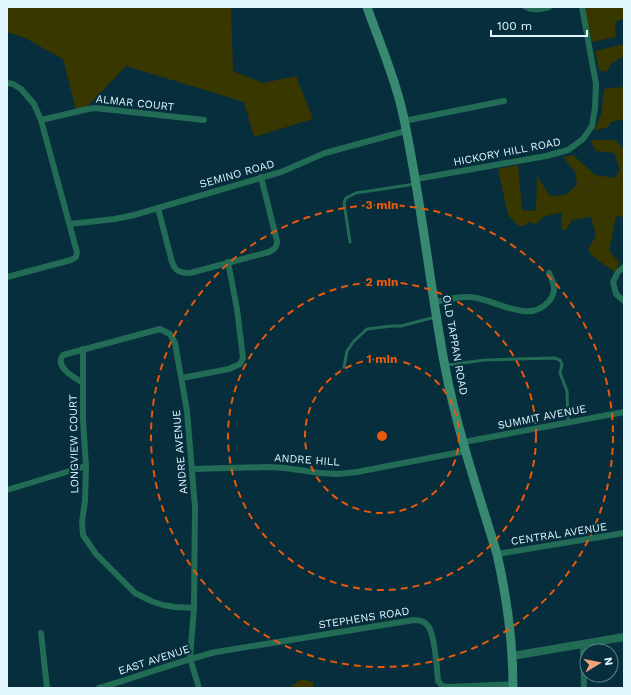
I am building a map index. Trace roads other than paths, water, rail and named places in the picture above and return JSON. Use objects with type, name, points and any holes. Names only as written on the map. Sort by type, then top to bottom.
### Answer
[{"type":"main road","name":"OLD TAPPAN ROAD","points":[[367,7],[396,88],[404,121],[416,181],[445,365],[454,407],[497,554],[507,603],[513,686]]},
{"type":"street","points":[[526,7],[539,10],[549,7]]},
{"type":"street","name":"HICKORY HILL ROAD","points":[[416,181],[546,156],[568,150],[582,139],[592,126],[595,108],[596,84],[582,7]]},
{"type":"street","points":[[7,83],[13,84],[21,89],[34,104],[41,120],[77,252],[76,257],[71,260],[7,277]]},
{"type":"street","points":[[404,121],[504,101]]},
{"type":"street","name":"ALMAR COURT","points":[[41,120],[95,108],[204,120]]},
{"type":"street","name":"SEMINO ROAD","points":[[70,224],[115,219],[158,208],[281,172],[325,153],[406,131]]},
{"type":"street","points":[[158,208],[174,268],[184,273],[190,273],[269,252],[274,250],[277,246],[277,240],[262,178]]},
{"type":"street","points":[[83,383],[64,369],[60,364],[60,358],[63,355],[160,329],[166,331],[173,338],[182,378],[229,369],[240,364],[243,358],[237,309],[228,262]]},
{"type":"street","points":[[624,267],[618,272],[613,282],[616,294],[624,301]]},
{"type":"street","points":[[435,302],[462,297],[477,298],[522,311],[534,311],[546,306],[554,296],[554,285],[549,273]]},
{"type":"street","name":"LONGVIEW COURT","points":[[83,349],[83,420],[86,466],[85,501],[82,528],[83,535],[90,547],[136,593],[143,598],[175,607],[194,608]]},
{"type":"street","name":"ANDRE AVENUE","points":[[182,378],[187,411],[195,507],[194,608],[190,658],[199,688]]},
{"type":"street","name":"SUMMIT AVENUE","points":[[465,446],[568,422],[624,412]]},
{"type":"street","name":"ANDRE HILL","points":[[192,469],[285,468],[320,474],[338,474],[357,472],[465,446]]},
{"type":"street","points":[[7,490],[86,466]]},
{"type":"street","name":"CENTRAL AVENUE","points":[[497,554],[624,534]]},
{"type":"street","name":"STEPHENS ROAD","points":[[216,652],[421,620],[430,627],[432,632],[438,681],[442,686],[448,688],[513,686]]},
{"type":"street","points":[[41,633],[47,688]]},
{"type":"street","points":[[589,643],[624,637]]},
{"type":"street","points":[[512,656],[579,645]]},
{"type":"street","name":"EAST AVENUE","points":[[99,688],[128,680],[190,658],[216,652]]},
{"type":"lane","points":[[350,242],[344,203],[346,198],[356,193],[416,181]]},
{"type":"lane","points":[[344,367],[347,351],[354,341],[367,329],[401,326],[437,317]]},
{"type":"lane","points":[[445,365],[485,360],[555,358],[560,360],[562,365],[560,373],[567,391],[568,422]]}]
